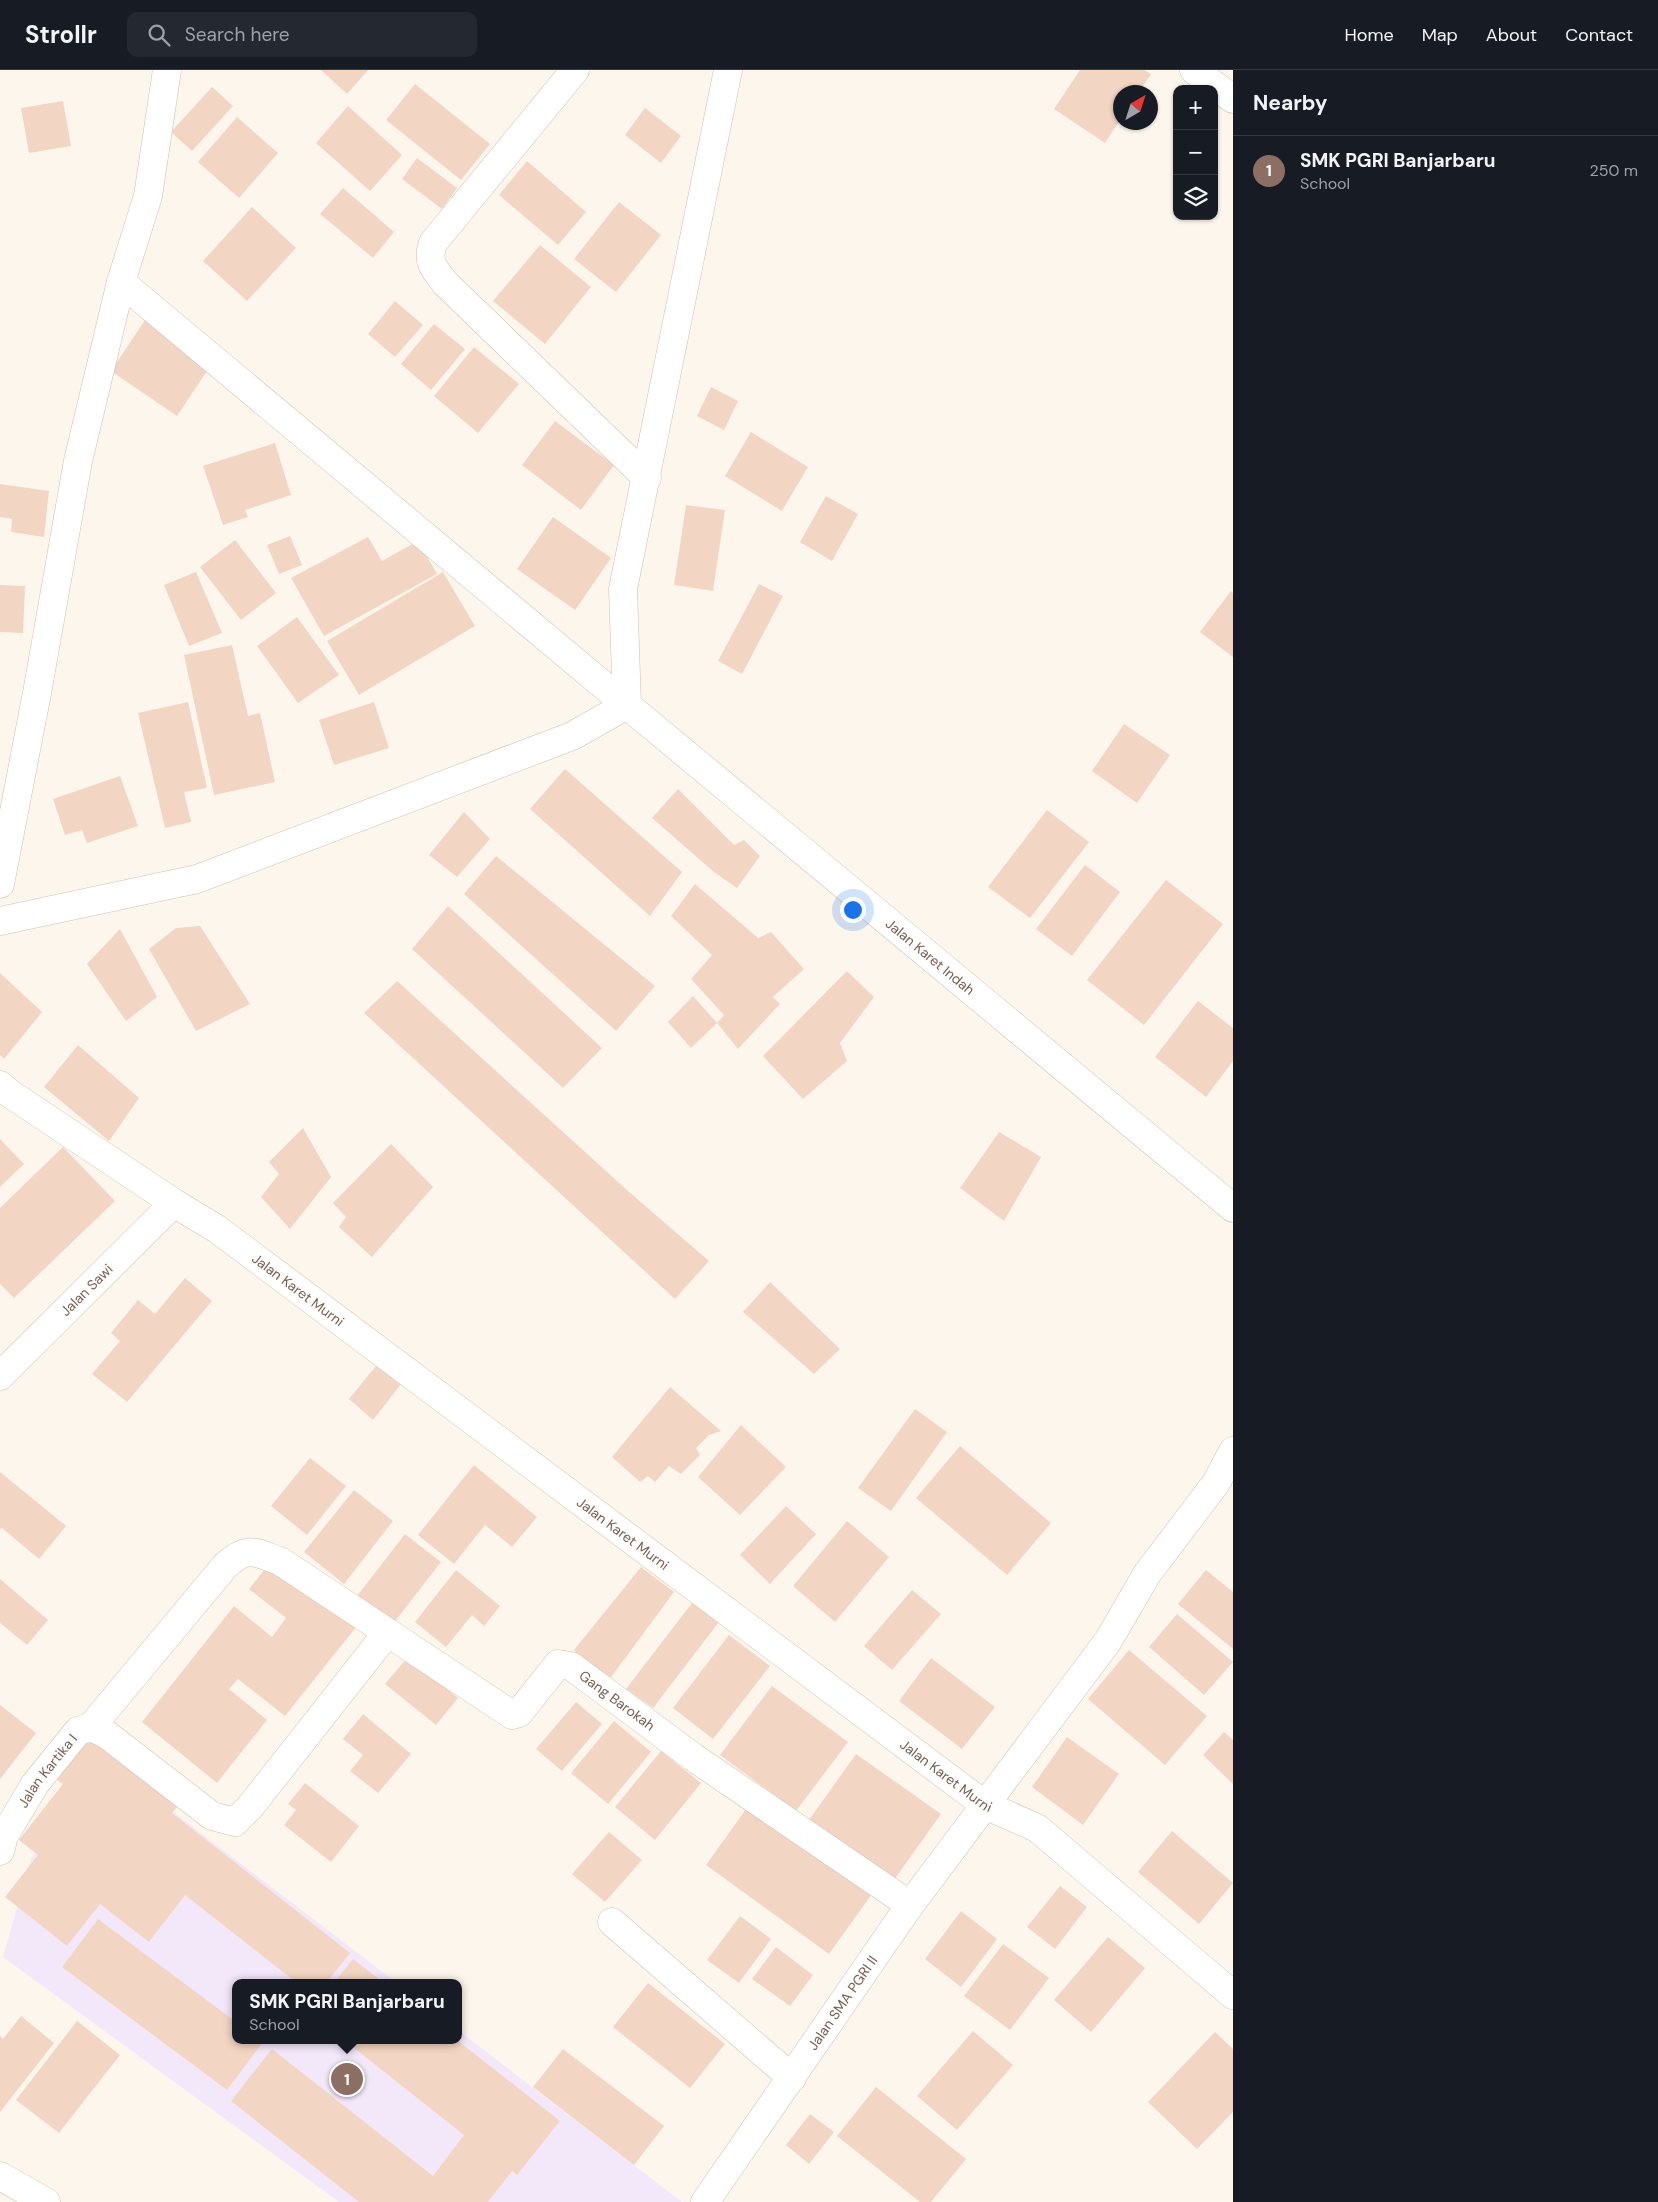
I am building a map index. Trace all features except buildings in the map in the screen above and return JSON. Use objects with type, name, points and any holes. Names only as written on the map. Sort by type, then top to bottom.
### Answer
[{"type":"street","points":[[0,884],[78,461],[121,282],[148,196],[167,70]]},
{"type":"street","points":[[575,70],[433,243],[429,254],[433,268],[446,284],[647,478]]},
{"type":"street","points":[[0,921],[197,879],[572,736],[627,705],[624,589],[728,70]]},
{"type":"street","points":[[1194,70],[1233,99]]},
{"type":"street","name":"Jalan Karet Indah","points":[[121,282],[1233,1208]]},
{"type":"street","name":"Jalan Karet Murni","points":[[0,1085],[9,1093],[225,1235],[985,1805],[1037,1828],[1233,1995]]},
{"type":"street","name":"Jalan Sawi","points":[[0,1376],[174,1203]]},
{"type":"street","name":"Jalan SMA PGRI II","points":[[704,2202],[792,2078],[910,1905],[1108,1641],[1148,1574],[1216,1483],[1233,1451]]},
{"type":"street","name":"Gang Barokah","points":[[251,1551],[280,1561],[512,1715],[519,1713],[558,1664],[570,1666],[693,1757],[910,1905]]},
{"type":"street","name":"Jalan Kartika I","points":[[0,1851],[4,1836],[35,1784],[78,1731],[91,1727],[225,1566],[237,1555],[251,1551]]},
{"type":"street","points":[[91,1727],[106,1734],[212,1816],[235,1822],[250,1807],[387,1633]]},
{"type":"street","points":[[612,1922],[792,2078]]},
{"type":"street","points":[[0,2176],[46,2202]]},
{"type":"shaded area","points":[[100,1756],[392,1979],[232,1979],[232,2044],[462,2044],[462,2033],[682,2202],[339,2202],[3,1957],[31,1859]]},
{"type":"place","name":"SMK PGRI Banjarbaru","points":[[347,2079]]}]
